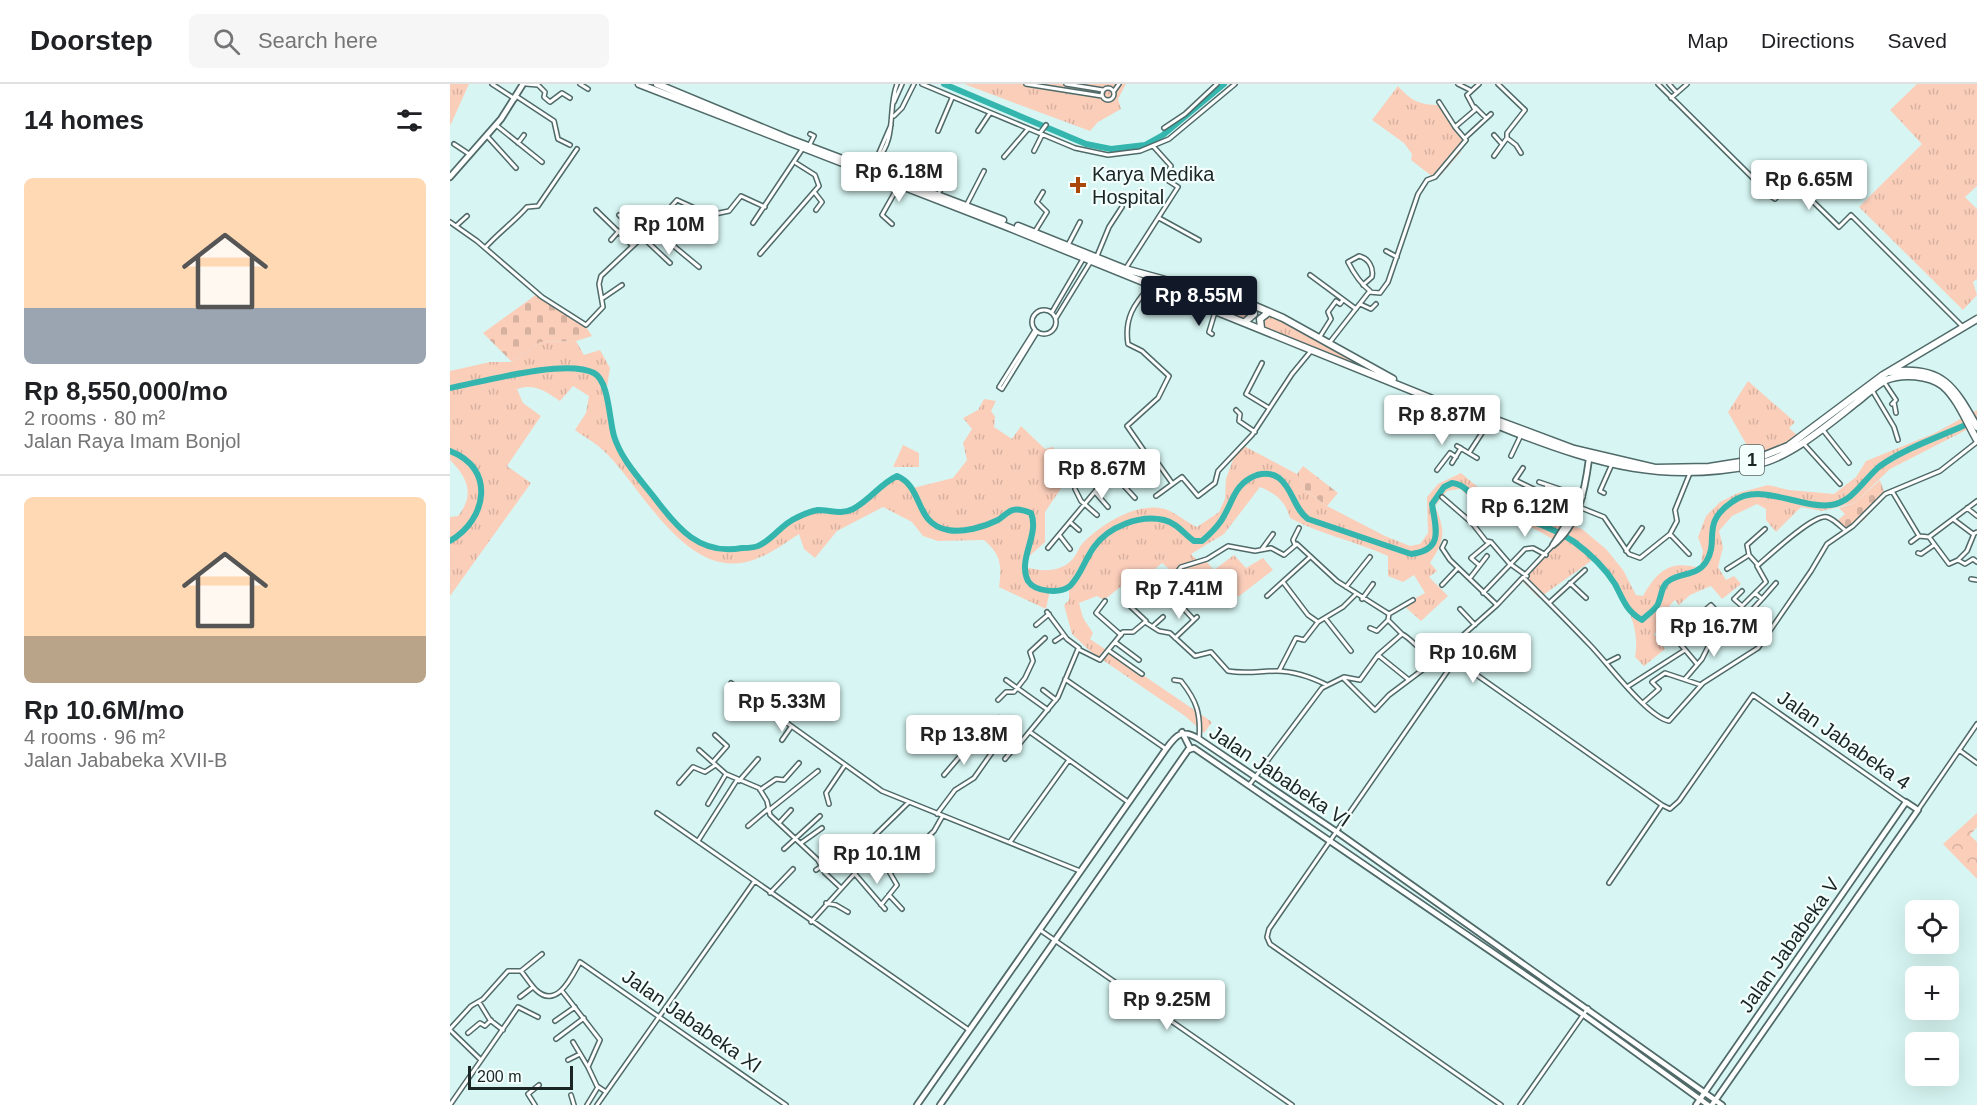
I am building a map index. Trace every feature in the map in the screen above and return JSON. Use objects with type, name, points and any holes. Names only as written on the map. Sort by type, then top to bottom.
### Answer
[{"type":"highway","name":"1","points":[[639,84],[1068,246],[1151,285],[1243,322],[1457,407],[1590,454],[1655,468],[1709,467],[1753,460],[1779,451],[1887,378]]},
{"type":"highway","name":"1","points":[[657,84],[806,147],[938,194],[1084,258],[1214,291],[1252,304],[1329,343],[1384,375],[1521,435],[1589,459],[1653,473],[1690,473],[1766,462],[1802,442],[1913,358],[1977,319]]},
{"type":"highway","points":[[1243,322],[1250,320],[1254,314],[1252,304]]},
{"type":"highway","points":[[1261,328],[1260,319],[1269,312]]},
{"type":"highway","points":[[1913,358],[1917,371]]},
{"type":"highway","points":[[1887,378],[1917,371],[1934,374],[1946,381],[1975,429],[1977,441]]},
{"type":"highway","points":[[1887,378],[1908,377],[1931,380],[1942,385],[1957,399]]},
{"type":"street","points":[[492,84],[554,121],[558,139],[570,145]]},
{"type":"street","points":[[451,174],[496,125],[525,84],[540,87],[545,92],[544,97],[550,102],[562,93],[570,98]]},
{"type":"street","points":[[872,169],[892,123],[894,116],[892,98],[897,84]]},
{"type":"street","points":[[893,104],[902,84]]},
{"type":"street","points":[[894,116],[902,108],[914,84]]},
{"type":"street","points":[[922,84],[1028,129],[1101,154],[1135,152],[1174,136],[1235,84]]},
{"type":"street","points":[[1026,84],[1111,99],[1119,84]]},
{"type":"street","points":[[1066,84],[1102,90],[1111,86],[1114,91]]},
{"type":"street","points":[[1164,128],[1185,114],[1217,84]]},
{"type":"street","points":[[1458,84],[1470,90]]},
{"type":"street","points":[[1479,84],[1467,95],[1475,108],[1486,118]]},
{"type":"street","points":[[1494,156],[1507,138],[1507,133],[1525,110],[1498,84]]},
{"type":"street","points":[[1658,84],[1774,199],[1792,182],[1839,227],[1851,215],[1962,327]]},
{"type":"street","points":[[1669,84],[1677,93]]},
{"type":"street","points":[[1671,98],[1687,84]]},
{"type":"street","points":[[579,85],[588,89]]},
{"type":"street","points":[[1102,90],[1102,96]]},
{"type":"street","points":[[938,131],[952,98]]},
{"type":"street","points":[[1439,102],[1455,127],[1466,138]]},
{"type":"street","points":[[1455,127],[1475,108]]},
{"type":"street","points":[[978,131],[990,113]]},
{"type":"street","points":[[1363,285],[1372,277],[1373,269],[1366,259],[1359,256],[1348,262],[1363,285],[1370,291],[1381,292],[1390,278],[1418,194],[1427,180],[1436,177],[1466,141],[1466,138],[1491,114]]},
{"type":"street","points":[[496,125],[542,162]]},
{"type":"street","points":[[1034,151],[1045,126]]},
{"type":"street","points":[[1004,157],[1028,129]]},
{"type":"street","points":[[753,223],[814,136],[810,134]]},
{"type":"street","points":[[487,135],[516,168]]},
{"type":"street","points":[[517,152],[524,135]]},
{"type":"street","points":[[1494,135],[1502,144]]},
{"type":"street","points":[[1507,138],[1516,145],[1521,153]]},
{"type":"street","points":[[454,144],[470,154]]},
{"type":"street","points":[[1125,269],[1178,187],[1164,178],[1170,165],[1153,146]]},
{"type":"street","points":[[485,248],[500,232],[517,220],[526,208],[538,206],[577,149]]},
{"type":"street","points":[[760,254],[819,186],[817,177],[796,163]]},
{"type":"street","points":[[966,206],[984,171]]},
{"type":"street","points":[[938,194],[949,177]]},
{"type":"street","points":[[892,224],[882,215],[899,184]]},
{"type":"street","points":[[814,192],[822,202],[816,210]]},
{"type":"street","points":[[1034,233],[1047,212],[1037,202],[1043,192]]},
{"type":"street","points":[[450,222],[485,248],[542,297],[585,325],[603,309],[599,284],[601,276],[652,228],[678,199],[707,215],[730,211],[741,196],[765,207]]},
{"type":"street","points":[[1056,318],[1052,312],[1044,309],[1035,313],[1032,323],[1036,331],[1044,334],[1052,332],[1056,326],[1056,318],[1104,243],[1109,227],[1122,207]]},
{"type":"street","points":[[596,210],[633,246]]},
{"type":"street","points":[[620,215],[670,263]]},
{"type":"street","points":[[456,226],[467,216]]},
{"type":"street","points":[[1159,218],[1199,240]]},
{"type":"street","points":[[1068,246],[1080,222]]},
{"type":"street","points":[[652,228],[699,267]]},
{"type":"street","points":[[611,240],[619,231]]},
{"type":"street","points":[[1386,251],[1397,257]]},
{"type":"street","points":[[1052,312],[1084,258]]},
{"type":"street","points":[[1075,273],[1081,277]]},
{"type":"street","points":[[1310,275],[1356,309]]},
{"type":"street","points":[[603,298],[622,285]]},
{"type":"street","points":[[1048,548],[1104,482],[1122,473],[1145,451],[1127,426],[1158,398],[1169,377],[1142,351],[1128,344],[1128,317],[1136,301],[1151,285]]},
{"type":"street","points":[[1329,343],[1370,291]]},
{"type":"street","points":[[1319,338],[1331,319],[1328,312],[1335,301],[1340,304],[1343,300]]},
{"type":"street","points":[[1360,304],[1370,309],[1376,304]]},
{"type":"street","points":[[1212,334],[1209,332],[1216,310]]},
{"type":"street","points":[[1036,331],[1002,389],[999,387],[1036,331]]},
{"type":"street","points":[[1156,496],[1183,477],[1198,496],[1215,483],[1218,471],[1235,456],[1255,432],[1269,408],[1313,349]]},
{"type":"street","points":[[1262,363],[1246,394],[1269,408]]},
{"type":"street","points":[[1887,378],[1896,400],[1893,403],[1896,413]]},
{"type":"street","points":[[1872,390],[1894,427],[1898,440]]},
{"type":"street","points":[[1236,410],[1240,414],[1239,421],[1255,432]]},
{"type":"street","points":[[1469,453],[1489,422]]},
{"type":"street","points":[[1821,428],[1849,463]]},
{"type":"street","points":[[1511,456],[1521,435]]},
{"type":"street","points":[[1442,497],[1468,519],[1486,541],[1490,542],[1525,577],[1643,703],[1669,721],[1701,685],[1758,648],[1827,544],[1846,531],[1875,502],[1892,491],[1940,471],[1977,441]]},
{"type":"street","points":[[1802,442],[1840,484]]},
{"type":"street","points":[[1457,446],[1477,458]]},
{"type":"street","points":[[1452,463],[1461,448]]},
{"type":"street","points":[[1437,470],[1450,453],[1456,457]]},
{"type":"street","points":[[1342,678],[1375,710],[1433,662],[1436,656],[1476,626],[1546,555],[1568,524],[1583,497],[1589,459]]},
{"type":"street","points":[[1069,460],[1108,507]]},
{"type":"street","points":[[1156,462],[1173,483]]},
{"type":"street","points":[[1604,493],[1600,491],[1612,464]]},
{"type":"street","points":[[1130,465],[1147,483]]},
{"type":"street","points":[[1140,476],[1148,466]]},
{"type":"street","points":[[1523,468],[1515,480],[1544,494]]},
{"type":"street","points":[[1070,483],[1077,469]]},
{"type":"street","points":[[1084,476],[1092,471],[1104,482]]},
{"type":"street","points":[[1579,507],[1604,517],[1626,550],[1633,557],[1640,558],[1670,534],[1677,520],[1675,510],[1690,473]]},
{"type":"street","points":[[1114,475],[1135,498]]},
{"type":"street","points":[[1539,482],[1583,497]]},
{"type":"street","points":[[1539,512],[1547,485]]},
{"type":"street","points":[[1075,489],[1085,504],[1097,515]]},
{"type":"street","points":[[1892,491],[1919,536]]},
{"type":"street","points":[[1911,542],[1919,536],[1929,537],[1977,501]]},
{"type":"street","points":[[1967,508],[1977,516]]},
{"type":"street","points":[[1758,565],[1806,526],[1821,518],[1831,519],[1846,531]]},
{"type":"street","points":[[1929,537],[1949,564],[1958,560],[1967,552],[1976,533],[1953,519]]},
{"type":"street","points":[[1070,522],[1079,530]]},
{"type":"street","points":[[1295,545],[1293,540],[1299,528]]},
{"type":"street","points":[[1626,550],[1642,528]]},
{"type":"street","points":[[1685,679],[1708,644],[1742,612],[1742,606],[1766,580],[1758,565],[1749,555],[1747,544],[1765,529]]},
{"type":"street","points":[[1261,550],[1274,534]]},
{"type":"street","points":[[1670,534],[1689,554]]},
{"type":"street","points":[[1060,536],[1070,549]]},
{"type":"street","points":[[1445,542],[1442,548],[1458,568],[1497,605]]},
{"type":"street","points":[[1479,566],[1471,558],[1490,542]]},
{"type":"street","points":[[1918,553],[1921,554],[1934,544]]},
{"type":"street","points":[[1175,638],[1195,618],[1165,588],[1175,572],[1187,564],[1207,559],[1228,546],[1255,551],[1271,548],[1284,555],[1295,545]]},
{"type":"street","points":[[1295,545],[1300,546],[1346,587],[1389,614]]},
{"type":"street","points":[[1483,593],[1528,548],[1546,555]]},
{"type":"street","points":[[1727,569],[1749,555]]},
{"type":"street","points":[[1346,587],[1370,556]]},
{"type":"street","points":[[1470,578],[1487,556]]},
{"type":"street","points":[[1267,596],[1310,557]]},
{"type":"street","points":[[1958,560],[1965,564],[1973,559],[1977,562]]},
{"type":"street","points":[[1442,585],[1458,568]]},
{"type":"street","points":[[1549,603],[1585,570]]},
{"type":"street","points":[[1160,579],[1131,607],[1146,621],[1175,638],[1197,657],[1213,653],[1228,672],[1256,674],[1279,671],[1305,676],[1327,685]]},
{"type":"street","points":[[1971,579],[1977,580]]},
{"type":"street","points":[[1282,582],[1308,615],[1318,622]]},
{"type":"street","points":[[1570,583],[1586,598]]},
{"type":"street","points":[[1362,598],[1373,584]]},
{"type":"street","points":[[1751,611],[1776,584]]},
{"type":"street","points":[[1742,591],[1734,599],[1742,606]]},
{"type":"street","points":[[1755,592],[1762,599]]},
{"type":"street","points":[[1279,671],[1296,638],[1304,640],[1318,622],[1343,607],[1356,594]]},
{"type":"street","points":[[1389,614],[1413,600]]},
{"type":"street","points":[[1105,601],[1096,613],[1121,634]]},
{"type":"street","points":[[1697,664],[1669,626],[1686,610],[1697,617],[1712,605],[1730,625]]},
{"type":"street","points":[[1460,609],[1476,626]]},
{"type":"street","points":[[1036,625],[1048,613],[1064,635],[1079,648],[1099,659],[1121,634],[1134,632],[1146,621]]},
{"type":"street","points":[[1370,628],[1377,632],[1388,620],[1389,614]]},
{"type":"street","points":[[1153,626],[1163,617]]},
{"type":"street","points":[[1325,618],[1351,651]]},
{"type":"street","points":[[1388,620],[1422,651],[1436,656]]},
{"type":"street","points":[[1250,784],[1317,694],[1327,685],[1342,678],[1360,680],[1378,655],[1402,634]]},
{"type":"street","points":[[1055,641],[1064,635]]},
{"type":"street","points":[[998,700],[1006,692],[1014,692],[1018,688],[1033,661],[1030,652],[1045,638]]},
{"type":"street","points":[[1114,642],[1139,660]]},
{"type":"street","points":[[1005,759],[1056,700],[1079,648]]},
{"type":"street","points":[[1627,687],[1685,650]]},
{"type":"street","points":[[1108,651],[1142,674]]},
{"type":"street","points":[[1444,652],[1452,667]]},
{"type":"street","points":[[1378,655],[1409,680]]},
{"type":"street","points":[[1606,663],[1618,657]]},
{"type":"street","points":[[1501,1105],[1270,944],[1267,937],[1269,929],[1452,667],[1458,664],[1466,667],[1662,805],[1609,883]]},
{"type":"street","points":[[1643,703],[1659,689],[1652,682],[1662,674],[1671,673],[1701,685]]},
{"type":"street","points":[[1065,679],[1166,750]]},
{"type":"street","points":[[1006,680],[1048,710]]},
{"type":"street","points":[[1174,680],[1181,681],[1200,713],[1199,739]]},
{"type":"street","points":[[730,684],[879,789],[1080,871]]},
{"type":"street","points":[[1042,690],[1056,700]]},
{"type":"street","name":"Jalan Jababeka 4","points":[[1662,805],[1670,808],[1679,801],[1753,695],[1918,810]]},
{"type":"street","points":[[944,775],[980,733],[999,718]]},
{"type":"street","points":[[966,721],[980,733]]},
{"type":"street","points":[[1710,1105],[1977,724]]},
{"type":"street","points":[[990,726],[1002,740],[1014,748]]},
{"type":"street","points":[[782,740],[791,727]]},
{"type":"street","points":[[1030,732],[1128,802]]},
{"type":"street","points":[[1182,732],[1190,748]]},
{"type":"street","name":"Jalan Jababeka VI","points":[[917,1105],[1042,930],[1128,802],[1177,734],[1182,732],[1199,739],[1337,832],[1722,1105]]},
{"type":"street","points":[[679,783],[693,767],[705,772],[714,764],[727,745],[715,735]]},
{"type":"street","points":[[937,814],[953,792],[974,778],[1002,740]]},
{"type":"street","name":"Jalan Jababeka VI","points":[[940,1105],[1190,748],[1198,749],[1250,784],[1710,1105]]},
{"type":"street","points":[[699,750],[726,774],[754,784],[767,801],[768,810],[840,887]]},
{"type":"street","points":[[1959,750],[1977,763]]},
{"type":"street","points":[[698,841],[738,780],[758,759]]},
{"type":"street","points":[[1010,842],[1069,760]]},
{"type":"street","points":[[760,790],[776,779],[784,780],[799,764]]},
{"type":"street","points":[[830,804],[826,793],[845,765]]},
{"type":"street","points":[[748,826],[818,771]]},
{"type":"street","points":[[708,804],[726,774]]},
{"type":"street","points":[[811,922],[859,867],[855,857],[857,853],[909,802]]},
{"type":"street","name":"Jalan Jababeka V","points":[[1696,1105],[1906,802]]},
{"type":"street","points":[[779,822],[791,810]]},
{"type":"street","points":[[657,813],[969,1030]]},
{"type":"street","points":[[784,849],[794,837],[820,816]]},
{"type":"street","points":[[881,905],[897,882],[890,873],[934,831],[943,816]]},
{"type":"street","points":[[801,843],[822,828]]},
{"type":"street","points":[[816,870],[822,866]]},
{"type":"street","points":[[770,893],[793,869]]},
{"type":"street","points":[[854,874],[885,909]]},
{"type":"street","points":[[597,1105],[754,882]]},
{"type":"street","points":[[889,895],[902,909]]},
{"type":"street","points":[[826,903],[848,912]]},
{"type":"street","points":[[1824,920],[1836,928]]},
{"type":"street","points":[[1042,930],[1292,1105]]},
{"type":"street","points":[[481,1061],[450,1030],[504,974],[512,970],[521,971],[542,954]]},
{"type":"street","name":"Jalan Jababeka XI","points":[[562,991],[580,962],[786,1105]]},
{"type":"street","points":[[521,971],[533,987],[544,995],[562,991],[601,1042],[588,1067]]},
{"type":"street","points":[[520,997],[533,987]]},
{"type":"street","points":[[479,1002],[491,1020],[502,1030]]},
{"type":"street","points":[[450,1105],[519,1006],[538,1017]]},
{"type":"street","points":[[555,1021],[575,1007]]},
{"type":"street","points":[[1520,1105],[1588,1008]]},
{"type":"street","points":[[556,1039],[584,1018]]},
{"type":"street","points":[[468,1034],[480,1023],[485,1026],[491,1020]]},
{"type":"street","points":[[573,1042],[598,1087],[606,1092]]},
{"type":"street","points":[[568,1060],[580,1054]]},
{"type":"street","points":[[534,1105],[528,1094],[539,1085]]},
{"type":"street","points":[[587,1105],[598,1087]]},
{"type":"street","points":[[571,1095],[574,1105]]},
{"type":"green space","points":[[450,84],[469,84],[450,126]]},
{"type":"green space","points":[[964,84],[1126,84],[1118,99],[1121,109],[1098,122],[1090,131]]},
{"type":"green space","points":[[1917,84],[1977,84],[1977,186],[1965,197],[1977,209],[1977,279],[1973,282],[1977,295],[1963,310],[1859,207],[1922,144],[1890,110]]},
{"type":"green space","points":[[1398,86],[1416,101],[1439,105],[1468,138],[1458,149],[1461,152],[1440,176],[1433,177],[1411,160],[1412,154],[1404,143],[1372,120]]},
{"type":"green space","points":[[1011,224],[1095,258],[1254,307],[1247,321],[1009,227]]},
{"type":"green space","points":[[537,294],[582,321],[592,336],[576,341],[540,342],[512,362],[483,333]]},
{"type":"green space","points":[[1266,313],[1391,378],[1458,405],[1456,408],[1261,328],[1260,319]]},
{"type":"green space","points":[[576,341],[584,355],[600,350],[610,368],[606,393],[609,418],[616,441],[627,462],[681,530],[704,546],[724,551],[760,545],[794,519],[817,510],[837,513],[852,510],[886,481],[897,476],[907,480],[913,488],[953,478],[967,460],[963,443],[972,429],[963,418],[978,410],[984,399],[996,401],[991,411],[995,417],[994,427],[1012,439],[1021,426],[1045,449],[1053,447],[1063,464],[1062,487],[1045,512],[1045,542],[1027,558],[1025,567],[1052,570],[1065,566],[1082,544],[1099,529],[1120,516],[1143,508],[1165,509],[1197,527],[1219,512],[1225,499],[1226,479],[1234,457],[1244,446],[1297,474],[1305,490],[1327,506],[1385,536],[1410,546],[1420,544],[1428,533],[1427,497],[1438,484],[1461,473],[1493,500],[1582,529],[1606,549],[1623,570],[1636,595],[1643,596],[1654,580],[1666,569],[1681,565],[1700,568],[1703,551],[1698,537],[1706,516],[1720,502],[1738,493],[1768,485],[1789,490],[1834,494],[1856,477],[1866,461],[1935,433],[1964,417],[1970,428],[1890,469],[1855,503],[1822,511],[1801,507],[1776,532],[1766,520],[1766,509],[1757,504],[1732,516],[1719,531],[1723,547],[1718,567],[1726,580],[1734,576],[1741,584],[1722,599],[1711,586],[1690,595],[1679,605],[1675,600],[1670,605],[1667,623],[1654,634],[1665,649],[1644,666],[1635,657],[1635,630],[1626,604],[1594,559],[1539,598],[1523,582],[1556,541],[1522,522],[1499,524],[1460,489],[1447,491],[1435,506],[1441,523],[1442,536],[1439,548],[1430,563],[1437,571],[1429,577],[1448,596],[1421,621],[1403,605],[1425,593],[1414,575],[1403,582],[1388,576],[1388,556],[1290,518],[1286,507],[1279,499],[1260,487],[1224,534],[1191,554],[1201,564],[1206,561],[1214,570],[1234,555],[1246,568],[1263,558],[1273,570],[1238,597],[1223,579],[1217,585],[1202,571],[1178,587],[1171,580],[1174,573],[1162,563],[1141,581],[1134,576],[1104,600],[1097,596],[1079,603],[1083,618],[1093,633],[1090,639],[1212,722],[1204,733],[1185,716],[1091,652],[1072,634],[1064,605],[1069,600],[1069,586],[1060,591],[1050,590],[1046,609],[999,587],[999,561],[984,540],[938,541],[923,536],[912,522],[883,507],[837,531],[815,558],[804,549],[799,534],[756,559],[732,564],[710,559],[690,548],[671,531],[608,455],[575,430],[586,413],[589,396],[573,386],[560,401],[545,391],[535,388],[517,389],[523,403],[541,416],[507,466],[531,483],[450,596],[450,517],[458,516],[468,494],[465,480],[450,460],[450,371],[490,362],[512,362],[540,342]]},
{"type":"green space","points":[[1748,381],[1795,422],[1789,428],[1798,436],[1776,450],[1754,458],[1728,412]]},
{"type":"green space","points":[[1977,410],[1977,440],[1970,428],[1976,425],[1970,414]]},
{"type":"green space","points":[[903,445],[919,453],[919,467],[893,467]]},
{"type":"green space","points":[[1303,466],[1338,493],[1327,506],[1305,490],[1297,474]]},
{"type":"green space","points":[[1880,480],[1885,495],[1864,520],[1848,531],[1837,521],[1845,514],[1839,508],[1855,503]]},
{"type":"green space","points":[[1977,813],[1977,827],[1970,835],[1977,842],[1977,879],[1943,844]]},
{"type":"waterway","points":[[944,84],[1086,144],[1111,149],[1145,145],[1163,135],[1224,84]]},
{"type":"waterway","points":[[450,388],[524,373],[564,368],[581,369],[594,373],[599,377],[606,392],[614,436],[626,460],[681,529],[702,544],[714,548],[756,547],[791,521],[807,513],[818,510],[849,511],[897,476],[912,488],[929,521],[948,530],[960,531],[980,527],[998,520],[1015,509],[1031,513],[1033,530],[1026,556],[1025,573],[1031,585],[1042,590],[1054,591],[1070,586],[1100,540],[1125,524],[1145,519],[1169,521],[1194,541],[1202,541],[1221,521],[1238,488],[1257,475],[1268,474],[1279,478],[1308,519],[1411,554],[1422,552],[1433,543],[1436,530],[1432,504],[1444,487],[1452,483],[1464,487],[1491,513],[1536,523],[1573,541],[1601,566],[1615,584],[1629,609],[1642,620],[1657,606],[1667,582],[1703,566],[1710,554],[1713,525],[1716,518],[1732,502],[1743,496],[1755,494],[1819,505],[1839,503],[1852,495],[1874,471],[1889,460],[1963,426]]},
{"type":"waterway","points":[[450,451],[465,459],[475,469],[480,481],[481,494],[472,520],[463,532],[450,541]]},
{"type":"place","name":"Karya Medika Hospital","points":[[1078,185]]}]
